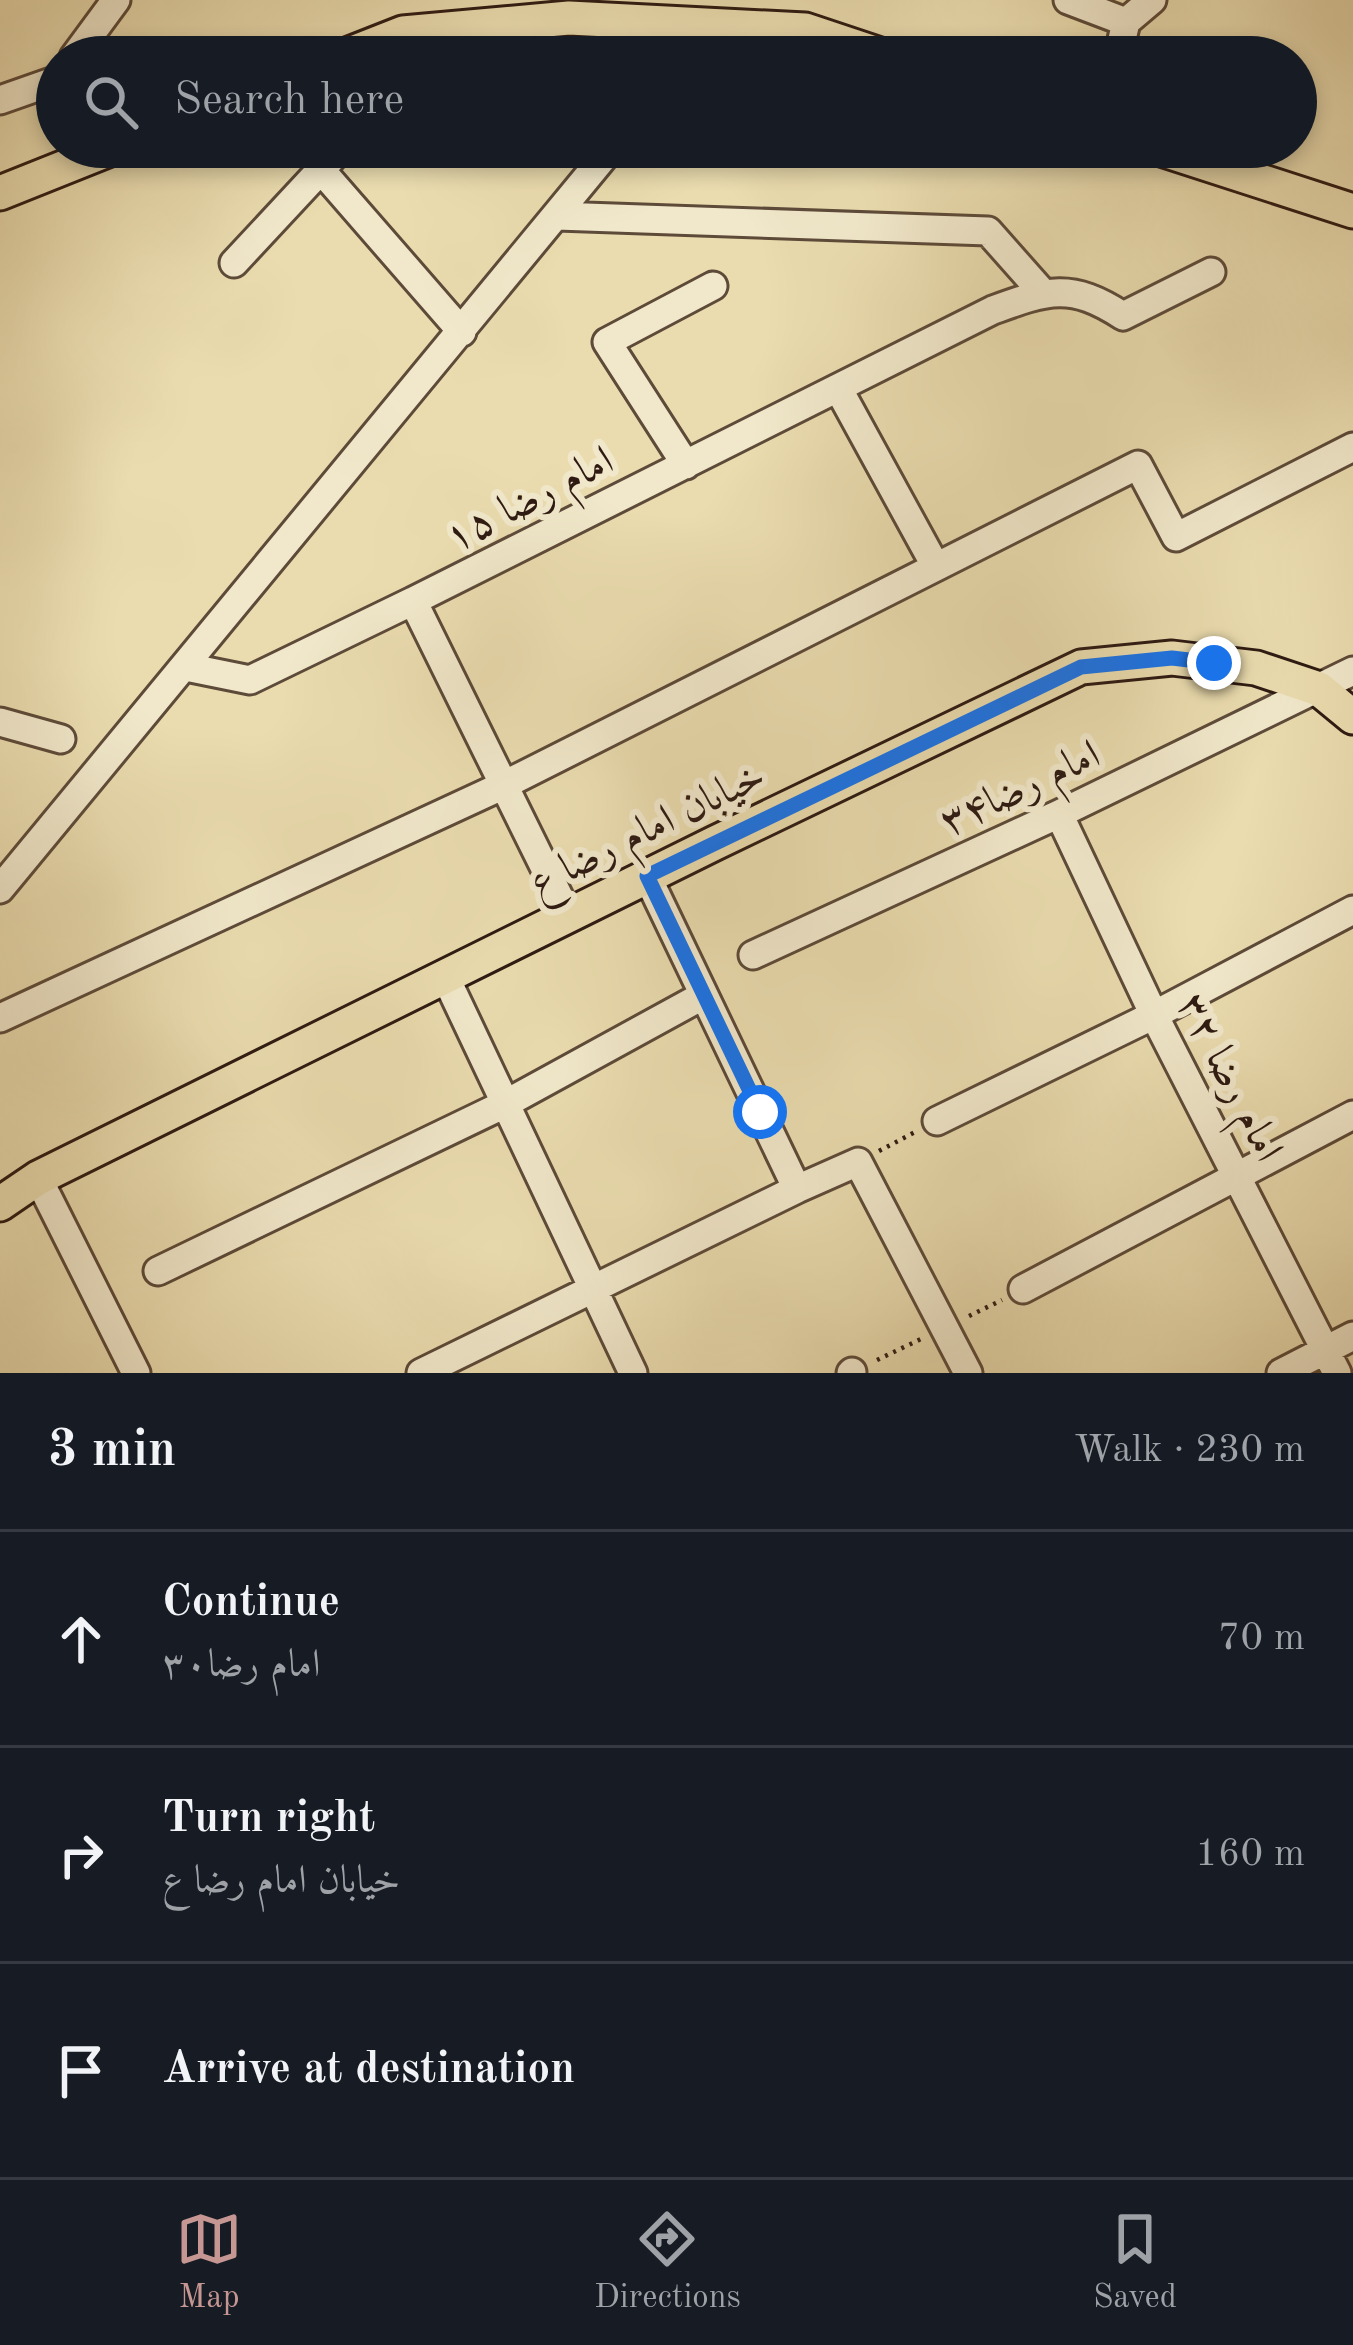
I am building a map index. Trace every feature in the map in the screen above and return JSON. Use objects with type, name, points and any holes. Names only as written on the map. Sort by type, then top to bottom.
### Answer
[{"type":"main road","points":[[460,36],[569,18],[805,30],[823,36]]},
{"type":"main road","points":[[0,193],[62,168]]},
{"type":"main road","points":[[1219,168],[1353,212]]},
{"type":"main road","name":"خیابان امام رضا ع","points":[[0,1204],[38,1178],[1081,667],[1172,658],[1256,668],[1319,689],[1353,718]]},
{"type":"street","points":[[89,36],[116,0]]},
{"type":"street","points":[[1068,0],[1126,22]]},
{"type":"street","points":[[1123,36],[1126,22],[1151,0]]},
{"type":"street","points":[[700,36],[709,25]]},
{"type":"street","points":[[0,100],[36,87]]},
{"type":"street","points":[[0,890],[595,168]]},
{"type":"street","points":[[234,263],[321,170],[462,332]]},
{"type":"street","points":[[557,216],[988,231],[1042,292],[1091,296],[1123,316],[1211,272]]},
{"type":"street","points":[[686,465],[607,342],[713,286]]},
{"type":"street","name":"۱۵ امام رضا","points":[[568,915],[413,602],[993,310],[1042,292]]},
{"type":"street","points":[[838,388],[936,567]]},
{"type":"street","points":[[0,1018],[503,785],[1138,465],[1176,537],[1353,447]]},
{"type":"street","points":[[186,667],[250,680],[413,602]]},
{"type":"street","name":"امام رضا۳۴","points":[[753,955],[1353,671]]},
{"type":"street","points":[[0,722],[61,739]]},
{"type":"street","name":"امام رضا ۳۲","points":[[1059,814],[1154,1015],[1331,1361]]},
{"type":"street","points":[[647,876],[797,1189]]},
{"type":"street","points":[[937,1121],[1154,1015],[1353,910]]},
{"type":"street","points":[[445,976],[633,1373]]},
{"type":"street","points":[[158,1271],[505,1104],[704,995]]},
{"type":"street","points":[[1023,1289],[1353,1115]]},
{"type":"street","points":[[421,1373],[858,1162],[968,1373]]},
{"type":"street","points":[[38,1178],[136,1373]]},
{"type":"street","points":[[1282,1373],[1331,1361],[1353,1336]]},
{"type":"path","points":[[858,1162],[937,1121]]},
{"type":"route","points":[[760,1112],[647,876],[1081,667],[1172,658],[1214,663]]}]
